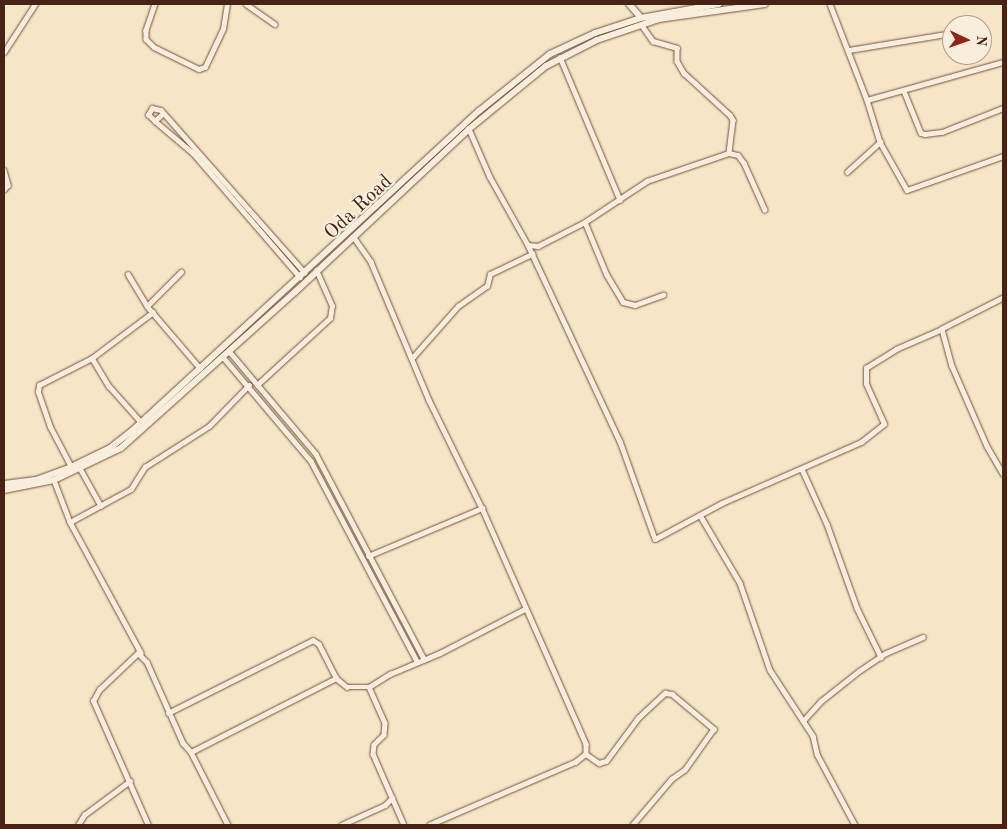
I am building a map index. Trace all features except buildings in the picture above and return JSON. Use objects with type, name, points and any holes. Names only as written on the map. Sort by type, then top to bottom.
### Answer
[{"type":"street","points":[[4,52],[35,4]]},
{"type":"street","points":[[155,4],[146,30],[146,39],[154,47],[200,68],[205,67],[222,29],[227,4]]},
{"type":"street","points":[[246,4],[275,24]]},
{"type":"street","points":[[629,4],[653,42],[677,48],[677,60],[684,73],[730,115],[733,120],[729,152]]},
{"type":"street","name":"Oda Road","points":[[4,490],[54,480],[81,470],[120,448],[223,357],[277,304],[302,275],[479,111],[550,54],[595,33],[718,4]]},
{"type":"street","name":"Oda Road","points":[[4,484],[36,480],[71,467],[110,448],[200,368],[316,270],[469,130],[526,81],[560,58],[641,21],[765,4]]},
{"type":"street","points":[[830,4],[849,50],[880,142],[903,188],[911,191],[1003,156]]},
{"type":"street","points":[[849,50],[942,35]]},
{"type":"street","points":[[560,58],[620,200]]},
{"type":"street","points":[[867,100],[1003,62]]},
{"type":"street","points":[[904,91],[920,134],[942,132],[1003,108]]},
{"type":"street","points":[[207,167],[149,117],[150,110],[156,107],[302,275]]},
{"type":"street","points":[[155,121],[162,115]]},
{"type":"street","points":[[469,130],[490,177],[532,254],[620,441],[655,539],[700,515],[861,442],[884,424],[866,384],[866,368],[896,349],[942,329],[1003,298]]},
{"type":"street","points":[[847,172],[880,142]]},
{"type":"street","points":[[528,246],[538,246],[585,222],[646,181],[729,152],[738,155],[744,163],[765,210]]},
{"type":"street","points":[[4,170],[8,185],[4,190]]},
{"type":"street","points":[[585,222],[607,276],[624,302],[635,305],[663,295]]},
{"type":"street","points":[[354,236],[371,262],[413,357],[429,400],[482,508],[525,609],[583,736],[586,754],[599,763],[606,761],[638,718],[665,694],[672,694],[714,729],[684,770],[672,779],[633,825]]},
{"type":"street","points":[[413,357],[458,306],[487,286],[490,274],[532,254]]},
{"type":"street","points":[[70,522],[131,488],[136,478],[154,460],[208,426],[250,387],[258,384],[330,318],[332,306],[316,270]]},
{"type":"street","points":[[147,306],[181,272]]},
{"type":"street","points":[[128,274],[147,306],[200,368]]},
{"type":"street","points":[[71,467],[50,428],[37,389],[39,385],[92,358],[153,312]]},
{"type":"street","points":[[942,329],[952,366],[987,446],[1003,474]]},
{"type":"street","points":[[229,351],[320,461],[424,659]]},
{"type":"street","points":[[223,357],[250,387],[313,465],[417,661]]},
{"type":"street","points":[[92,358],[109,386],[141,422]]},
{"type":"street","points":[[313,465],[320,461]]},
{"type":"street","points":[[802,469],[827,524],[857,608],[882,657]]},
{"type":"street","points":[[81,470],[101,506]]},
{"type":"street","points":[[54,480],[70,522],[141,653],[168,713],[191,752],[228,825]]},
{"type":"street","points":[[364,558],[482,508]]},
{"type":"street","points":[[700,515],[740,583],[770,670],[804,720],[855,825]]},
{"type":"street","points":[[168,713],[313,640],[319,644],[336,678],[347,687],[368,687],[525,609]]},
{"type":"street","points":[[804,720],[838,687],[882,657],[924,637]]},
{"type":"street","points":[[141,653],[134,654],[92,701],[130,781],[148,825]]},
{"type":"street","points":[[191,752],[336,678]]},
{"type":"street","points":[[368,687],[385,723],[384,735],[374,746],[373,754],[404,825]]},
{"type":"street","points":[[430,825],[576,762],[586,754]]},
{"type":"street","points":[[78,825],[84,815],[130,781]]},
{"type":"street","points":[[341,825],[385,805],[392,798]]}]
